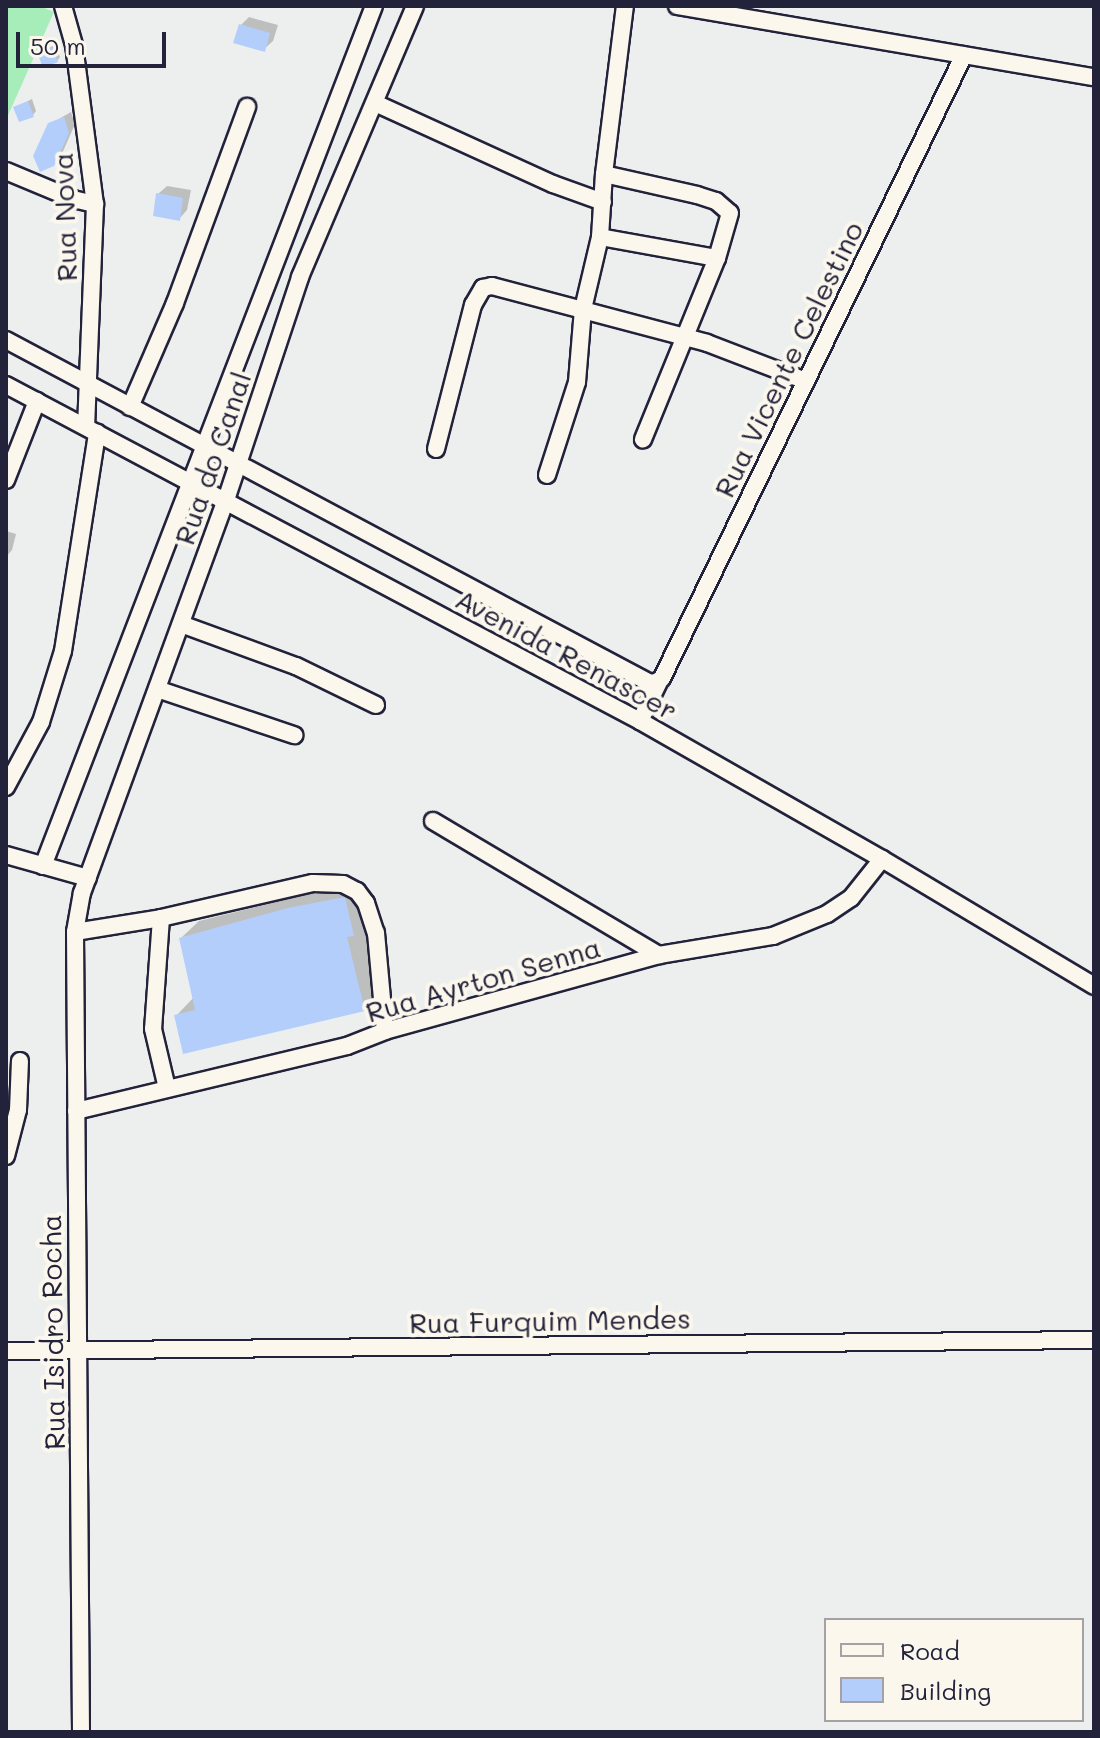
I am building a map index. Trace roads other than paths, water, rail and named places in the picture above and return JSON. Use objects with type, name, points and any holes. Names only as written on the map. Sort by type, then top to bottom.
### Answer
[{"type":"street","name":"Rua Nova","points":[[6,787],[41,722],[63,651],[92,430],[89,385],[95,204],[74,45],[63,6]]},
{"type":"street","points":[[43,866],[374,6]]},
{"type":"street","name":"Rua do Canal","points":[[75,932],[88,878],[226,500],[300,277],[415,6]]},
{"type":"street","points":[[547,475],[577,382],[583,309],[600,237],[604,174],[625,6]]},
{"type":"street","points":[[677,6],[1094,77]]},
{"type":"street","name":"Rua Vicente Celestino","points":[[640,721],[964,55]]},
{"type":"street","points":[[375,103],[553,184],[603,202]]},
{"type":"street","points":[[130,407],[175,303],[247,107]]},
{"type":"street","points":[[6,171],[73,199],[95,204]]},
{"type":"street","points":[[604,174],[697,195],[726,208],[729,226],[643,439]]},
{"type":"street","points":[[600,237],[717,258]]},
{"type":"street","points":[[436,449],[473,305],[483,288],[499,287],[684,337],[747,356],[806,381]]},
{"type":"street","name":"Avenida Renascer","points":[[6,340],[650,683],[658,682]]},
{"type":"street","name":"Avenida Renascer","points":[[6,385],[640,721],[882,859],[1094,986]]},
{"type":"street","points":[[6,480],[37,401]]},
{"type":"street","points":[[181,624],[296,666],[376,705]]},
{"type":"street","points":[[157,689],[294,735]]},
{"type":"street","points":[[433,821],[659,955]]},
{"type":"street","points":[[6,855],[88,878]]},
{"type":"street","name":"Rua Ayrton Senna","points":[[76,1111],[347,1046],[385,1031],[659,955],[773,936],[802,925],[851,898],[882,859]]},
{"type":"street","points":[[75,932],[161,918],[313,883],[343,884],[357,891],[366,903],[376,933],[385,1031]]},
{"type":"street","points":[[161,918],[153,1029],[167,1088]]},
{"type":"street","name":"Rua Isidro Rocha","points":[[75,932],[81,1732]]},
{"type":"street","points":[[6,1156],[18,1110],[20,1061]]},
{"type":"street","name":"Rua Furquim Mendes","points":[[6,1351],[1094,1340]]}]
